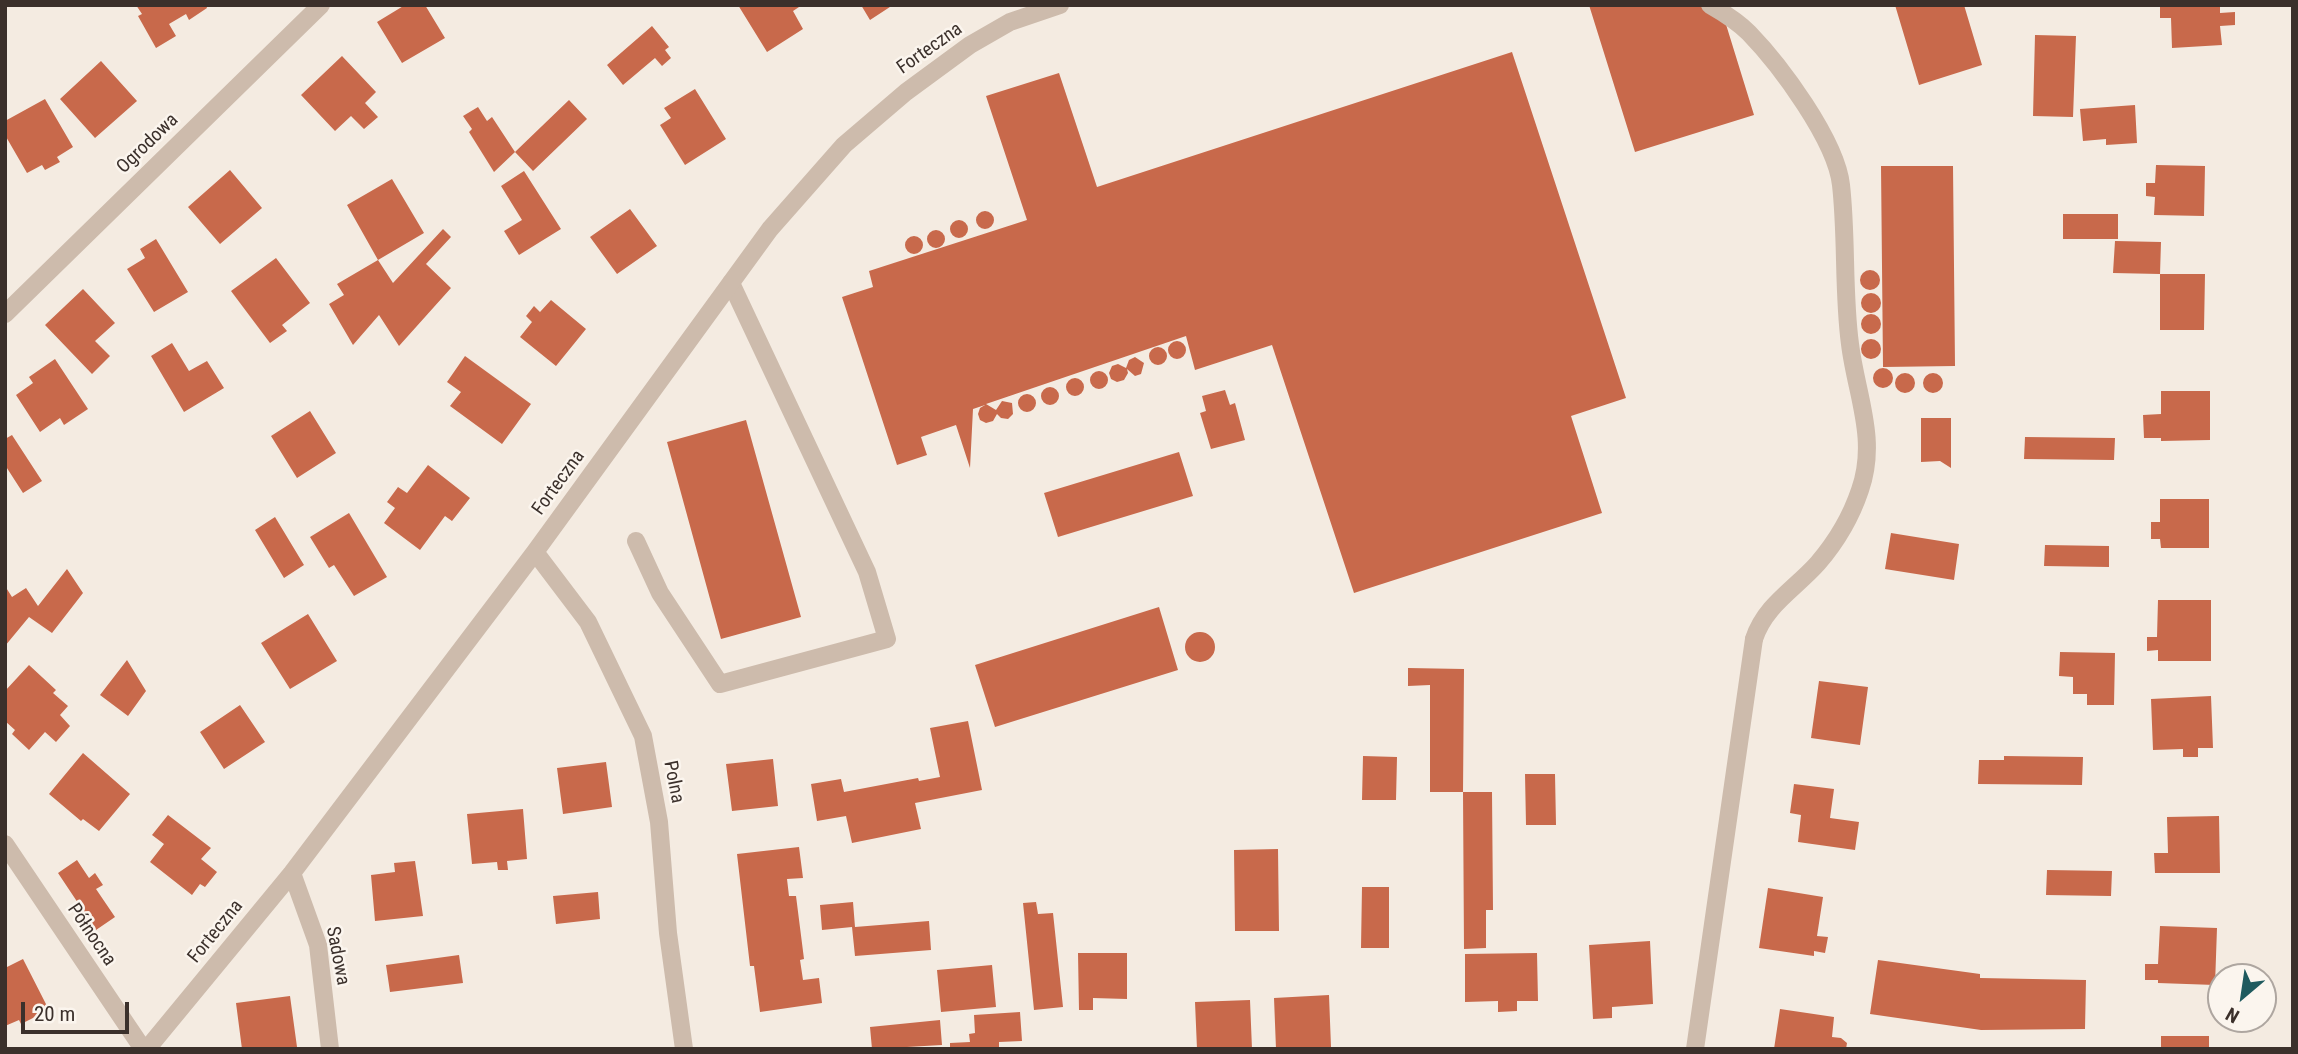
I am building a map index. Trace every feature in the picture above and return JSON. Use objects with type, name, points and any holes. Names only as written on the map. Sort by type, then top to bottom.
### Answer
[{"type":"street","name":"Ogrodowa","points":[[5,314],[321,5]]},
{"type":"street","name":"Forteczna","points":[[145,1049],[292,873],[535,552],[770,229],[844,145],[905,92],[970,45],[1010,22],[1060,5]]},
{"type":"street","points":[[1695,1049],[1754,639],[1765,616],[1817,565],[1838,538],[1861,489],[1867,453],[1865,414],[1850,345],[1841,183],[1832,153],[1779,67],[1747,31],[1710,5]]},
{"type":"street","points":[[636,541],[660,593],[720,684],[887,639],[867,572],[731,283]]},
{"type":"street","name":"Polna","points":[[535,552],[589,622],[642,736],[659,822],[668,933],[684,1049]]},
{"type":"street","name":"Północna","points":[[5,844],[145,1049]]},
{"type":"street","name":"Sadowa","points":[[292,873],[318,945],[330,1049]]},
{"type":"building","points":[[136,5],[206,5],[207,8],[189,20],[186,14],[169,24],[176,36],[156,48],[138,16],[142,14]]},
{"type":"building","points":[[405,5],[425,5],[445,38],[402,63],[377,22]]},
{"type":"building","points":[[738,5],[802,5],[793,11],[803,29],[767,52]]},
{"type":"building","points":[[861,5],[893,5],[870,20]]},
{"type":"building","points":[[1589,5],[1720,5],[1754,115],[1635,152]]},
{"type":"building","points":[[1895,5],[1964,5],[1982,65],[1919,85]]},
{"type":"building","points":[[2160,5],[2220,5],[2220,13],[2235,12],[2235,25],[2220,26],[2222,45],[2172,48],[2171,18],[2160,18]]},
{"type":"building","points":[[652,26],[669,47],[665,50],[671,58],[662,66],[655,58],[623,85],[607,65]]},
{"type":"building","points":[[2035,35],[2076,36],[2073,117],[2033,116]]},
{"type":"building","points":[[1512,52],[1626,398],[1571,416],[1602,513],[1354,593],[1272,345],[1195,370],[1186,336],[986,404],[996,410],[1002,401],[1012,403],[1013,414],[1008,419],[997,414],[993,421],[986,423],[980,420],[978,414],[980,408],[985,405],[973,409],[970,468],[956,425],[921,437],[927,455],[897,465],[842,297],[873,287],[869,271],[1027,220],[986,96],[1059,73],[1097,187]]},
{"type":"building","points":[[342,56],[376,92],[365,103],[378,117],[364,129],[351,116],[335,131],[301,95]]},
{"type":"building","points":[[101,61],[137,101],[95,138],[60,99]]},
{"type":"building","points":[[695,89],[726,139],[685,165],[660,125],[671,118],[664,108]]},
{"type":"building","points":[[45,99],[73,147],[57,157],[60,162],[45,170],[42,165],[27,173],[5,135],[5,121]]},
{"type":"building","points":[[569,100],[587,119],[533,171],[515,152]]},
{"type":"building","points":[[2135,105],[2137,143],[2106,145],[2106,139],[2083,141],[2080,109]]},
{"type":"building","points":[[478,107],[487,121],[492,117],[515,152],[494,172],[469,132],[472,129],[463,116]]},
{"type":"building","points":[[2156,165],[2205,166],[2204,216],[2154,215],[2155,197],[2146,196],[2146,183],[2155,183]]},
{"type":"building","points":[[1881,166],[1953,166],[1955,366],[1883,367]]},
{"type":"building","points":[[230,170],[262,208],[220,244],[188,207]]},
{"type":"building","points":[[524,171],[561,229],[519,255],[504,231],[522,220],[501,186]]},
{"type":"building","points":[[392,179],[424,233],[378,260],[347,205]]},
{"type":"building","points":[[630,209],[657,246],[617,274],[590,237]]},
{"type":"building","points":[[985,211],[992,213],[992,227],[985,229],[978,227],[976,220],[978,213]]},
{"type":"building","points":[[2063,214],[2118,214],[2118,239],[2063,239]]},
{"type":"building","points":[[959,220],[965,223],[968,229],[965,235],[959,238],[953,235],[950,229],[953,223]]},
{"type":"building","points":[[443,229],[451,237],[426,264],[451,288],[399,346],[379,315],[353,345],[329,304],[344,295],[337,284],[378,260],[393,283]]},
{"type":"building","points":[[932,230],[940,230],[945,239],[943,246],[932,248],[927,243],[927,235]]},
{"type":"building","points":[[914,236],[922,241],[923,245],[918,253],[914,254],[906,249],[905,245],[910,237]]},
{"type":"building","points":[[156,239],[188,292],[154,312],[127,269],[145,258],[140,249]]},
{"type":"building","points":[[2115,241],[2161,242],[2160,274],[2113,273]]},
{"type":"building","points":[[276,258],[310,303],[282,325],[287,331],[270,343],[231,291]]},
{"type":"building","points":[[1870,270],[1877,273],[1880,280],[1877,287],[1870,290],[1863,287],[1860,280],[1863,273]]},
{"type":"building","points":[[2160,274],[2205,274],[2204,330],[2160,330]]},
{"type":"building","points":[[83,289],[115,323],[95,341],[110,356],[92,374],[45,325]]},
{"type":"building","points":[[1871,293],[1878,296],[1881,303],[1878,310],[1871,313],[1864,310],[1861,303],[1864,296]]},
{"type":"building","points":[[551,300],[586,329],[556,366],[520,337],[532,322],[526,316],[534,306],[540,312]]},
{"type":"building","points":[[1871,314],[1878,317],[1881,324],[1878,331],[1871,334],[1864,331],[1861,324],[1864,317]]},
{"type":"building","points":[[1871,339],[1878,342],[1881,349],[1878,356],[1871,359],[1864,356],[1861,349],[1864,342]]},
{"type":"building","points":[[1177,341],[1183,344],[1186,350],[1183,356],[1177,359],[1171,356],[1168,350],[1171,344]]},
{"type":"building","points":[[172,343],[189,371],[207,361],[224,388],[184,412],[151,356]]},
{"type":"building","points":[[1158,347],[1166,352],[1167,356],[1162,364],[1158,365],[1150,360],[1149,356],[1154,348]]},
{"type":"building","points":[[465,356],[531,404],[502,444],[450,406],[461,392],[447,382]]},
{"type":"building","points":[[1135,357],[1144,363],[1141,374],[1135,376],[1127,369],[1124,380],[1117,382],[1111,379],[1109,373],[1112,366],[1118,364],[1126,368],[1129,360]]},
{"type":"building","points":[[55,359],[88,409],[64,425],[60,418],[40,432],[16,395],[33,383],[29,377]]},
{"type":"building","points":[[1883,368],[1890,371],[1893,378],[1890,385],[1883,388],[1876,385],[1873,378],[1876,371]]},
{"type":"building","points":[[1099,371],[1105,374],[1108,380],[1105,386],[1099,389],[1093,386],[1090,380],[1093,374]]},
{"type":"building","points":[[1905,373],[1912,376],[1915,383],[1912,390],[1905,393],[1898,390],[1895,383],[1898,376]]},
{"type":"building","points":[[1933,373],[1940,376],[1943,383],[1940,390],[1933,393],[1926,390],[1923,383],[1926,376]]},
{"type":"building","points":[[1075,378],[1081,381],[1084,387],[1081,393],[1075,396],[1069,393],[1066,387],[1069,381]]},
{"type":"building","points":[[1050,387],[1056,390],[1059,396],[1056,402],[1050,405],[1044,402],[1041,396],[1044,390]]},
{"type":"building","points":[[1225,390],[1230,405],[1235,403],[1245,440],[1211,449],[1200,413],[1206,411],[1202,396]]},
{"type":"building","points":[[2161,391],[2210,391],[2210,440],[2161,441],[2161,438],[2144,438],[2143,415],[2161,414]]},
{"type":"building","points":[[1027,394],[1035,399],[1036,403],[1031,411],[1027,412],[1019,407],[1018,403],[1023,395]]},
{"type":"building","points":[[310,411],[336,453],[297,478],[271,436]]},
{"type":"building","points":[[1921,418],[1951,418],[1951,468],[1940,461],[1921,462]]},
{"type":"building","points":[[746,420],[801,617],[721,639],[667,442]]},
{"type":"building","points":[[12,435],[42,481],[23,493],[5,465],[5,439]]},
{"type":"building","points":[[2025,437],[2115,438],[2114,460],[2024,459]]},
{"type":"building","points":[[1179,452],[1193,496],[1058,537],[1044,493]]},
{"type":"building","points":[[428,465],[470,498],[452,521],[445,516],[420,550],[384,523],[395,508],[387,502],[398,487],[407,493]]},
{"type":"building","points":[[2160,499],[2209,499],[2209,548],[2161,548],[2160,539],[2151,539],[2151,522],[2160,522]]},
{"type":"building","points":[[349,513],[387,577],[354,596],[334,565],[329,568],[310,537]]},
{"type":"building","points":[[275,517],[304,565],[284,578],[255,530]]},
{"type":"building","points":[[1891,533],[1959,544],[1954,580],[1885,569]]},
{"type":"building","points":[[2045,545],[2109,546],[2109,567],[2044,566]]},
{"type":"building","points":[[67,569],[83,593],[52,633],[29,617],[5,646],[5,586],[12,597],[26,588],[38,606]]},
{"type":"building","points":[[2158,600],[2211,600],[2211,661],[2158,661],[2158,650],[2147,651],[2147,637],[2157,637]]},
{"type":"building","points":[[1159,607],[1178,670],[995,727],[975,665]]},
{"type":"building","points":[[308,614],[337,661],[290,689],[261,643]]},
{"type":"building","points":[[1200,632],[1211,636],[1215,647],[1211,658],[1200,662],[1189,658],[1185,647],[1189,636]]},
{"type":"building","points":[[2060,652],[2115,653],[2114,705],[2087,705],[2087,694],[2073,694],[2073,677],[2059,676]]},
{"type":"building","points":[[127,660],[146,691],[128,716],[100,695]]},
{"type":"building","points":[[29,665],[56,690],[53,693],[68,706],[60,715],[70,726],[56,742],[45,732],[29,750],[12,734],[15,730],[5,721],[5,691]]},
{"type":"building","points":[[1408,668],[1464,669],[1463,792],[1430,792],[1430,685],[1408,686]]},
{"type":"building","points":[[1819,681],[1868,687],[1860,745],[1811,738]]},
{"type":"building","points":[[2211,696],[2213,748],[2198,748],[2198,757],[2183,757],[2183,749],[2153,750],[2151,699]]},
{"type":"building","points":[[240,705],[265,742],[224,769],[200,732]]},
{"type":"building","points":[[968,721],[982,790],[915,803],[921,829],[852,843],[846,816],[817,821],[811,784],[841,779],[844,792],[918,778],[919,781],[940,777],[930,728]]},
{"type":"building","points":[[83,753],[130,794],[99,831],[83,819],[81,821],[49,794]]},
{"type":"building","points":[[1363,756],[1397,757],[1396,800],[1362,800]]},
{"type":"building","points":[[2004,756],[2083,757],[2082,785],[1978,784],[1979,760],[2004,760]]},
{"type":"building","points":[[773,759],[778,806],[732,811],[726,764]]},
{"type":"building","points":[[606,762],[612,807],[563,814],[557,768]]},
{"type":"building","points":[[1525,774],[1555,774],[1556,825],[1526,825]]},
{"type":"building","points":[[1794,784],[1834,789],[1830,818],[1859,822],[1855,850],[1798,842],[1801,815],[1790,813]]},
{"type":"building","points":[[1463,792],[1492,792],[1493,910],[1486,910],[1486,948],[1464,949]]},
{"type":"building","points":[[523,809],[527,859],[507,861],[508,870],[498,870],[497,862],[472,864],[467,814]]},
{"type":"building","points":[[168,815],[211,848],[201,859],[217,872],[205,887],[200,884],[192,895],[150,862],[164,844],[152,835]]},
{"type":"building","points":[[2219,816],[2220,873],[2155,873],[2154,853],[2168,853],[2167,817]]},
{"type":"building","points":[[799,847],[803,878],[787,879],[789,896],[796,896],[804,959],[800,960],[803,980],[819,978],[822,1003],[760,1012],[754,966],[750,966],[737,854]]},
{"type":"building","points":[[1278,849],[1279,931],[1235,931],[1234,850]]},
{"type":"building","points":[[77,860],[89,878],[95,873],[103,885],[96,889],[115,917],[96,930],[58,873]]},
{"type":"building","points":[[415,861],[423,916],[375,921],[371,875],[395,872],[394,863]]},
{"type":"building","points":[[2047,870],[2112,871],[2111,896],[2046,895]]},
{"type":"building","points":[[1362,887],[1389,887],[1389,948],[1361,948]]},
{"type":"building","points":[[1768,888],[1823,897],[1817,936],[1828,937],[1825,953],[1814,951],[1814,956],[1759,948]]},
{"type":"building","points":[[598,892],[600,919],[556,924],[553,896]]},
{"type":"building","points":[[853,902],[855,927],[929,921],[931,950],[855,956],[852,927],[822,930],[820,905]]},
{"type":"building","points":[[1036,902],[1038,914],[1053,913],[1063,1007],[1034,1010],[1023,903]]},
{"type":"building","points":[[2160,926],[2217,928],[2216,963],[2207,963],[2207,985],[2145,980],[2145,964],[2158,964]]},
{"type":"building","points":[[1650,941],[1653,1004],[1612,1007],[1612,1018],[1593,1019],[1589,945]]},
{"type":"building","points":[[1078,953],[1127,953],[1127,999],[1093,998],[1093,1010],[1079,1010]]},
{"type":"building","points":[[1537,953],[1538,1001],[1517,1001],[1517,1011],[1498,1012],[1498,1001],[1465,1002],[1465,954]]},
{"type":"building","points":[[459,955],[463,983],[390,992],[386,965]]},
{"type":"building","points":[[23,959],[49,1010],[21,1024],[19,1020],[5,1026],[5,968]]},
{"type":"building","points":[[1878,960],[1980,974],[1980,978],[2086,980],[2085,1029],[1981,1030],[1870,1014]]},
{"type":"building","points":[[992,965],[996,1007],[941,1012],[937,970]]},
{"type":"building","points":[[1329,995],[1331,1047],[1276,1049],[1274,998]]},
{"type":"building","points":[[290,996],[297,1047],[242,1049],[236,1003]]},
{"type":"building","points":[[1250,1000],[1252,1049],[1197,1049],[1195,1002]]},
{"type":"building","points":[[1780,1009],[1834,1017],[1832,1037],[1841,1038],[1847,1043],[1846,1049],[1774,1049]]},
{"type":"building","points":[[1020,1012],[1022,1041],[999,1042],[999,1049],[950,1049],[950,1043],[970,1042],[969,1034],[975,1033],[974,1015]]},
{"type":"building","points":[[940,1020],[942,1045],[872,1049],[870,1027]]},
{"type":"building","points":[[2161,1036],[2209,1036],[2209,1049],[2161,1049]]}]
